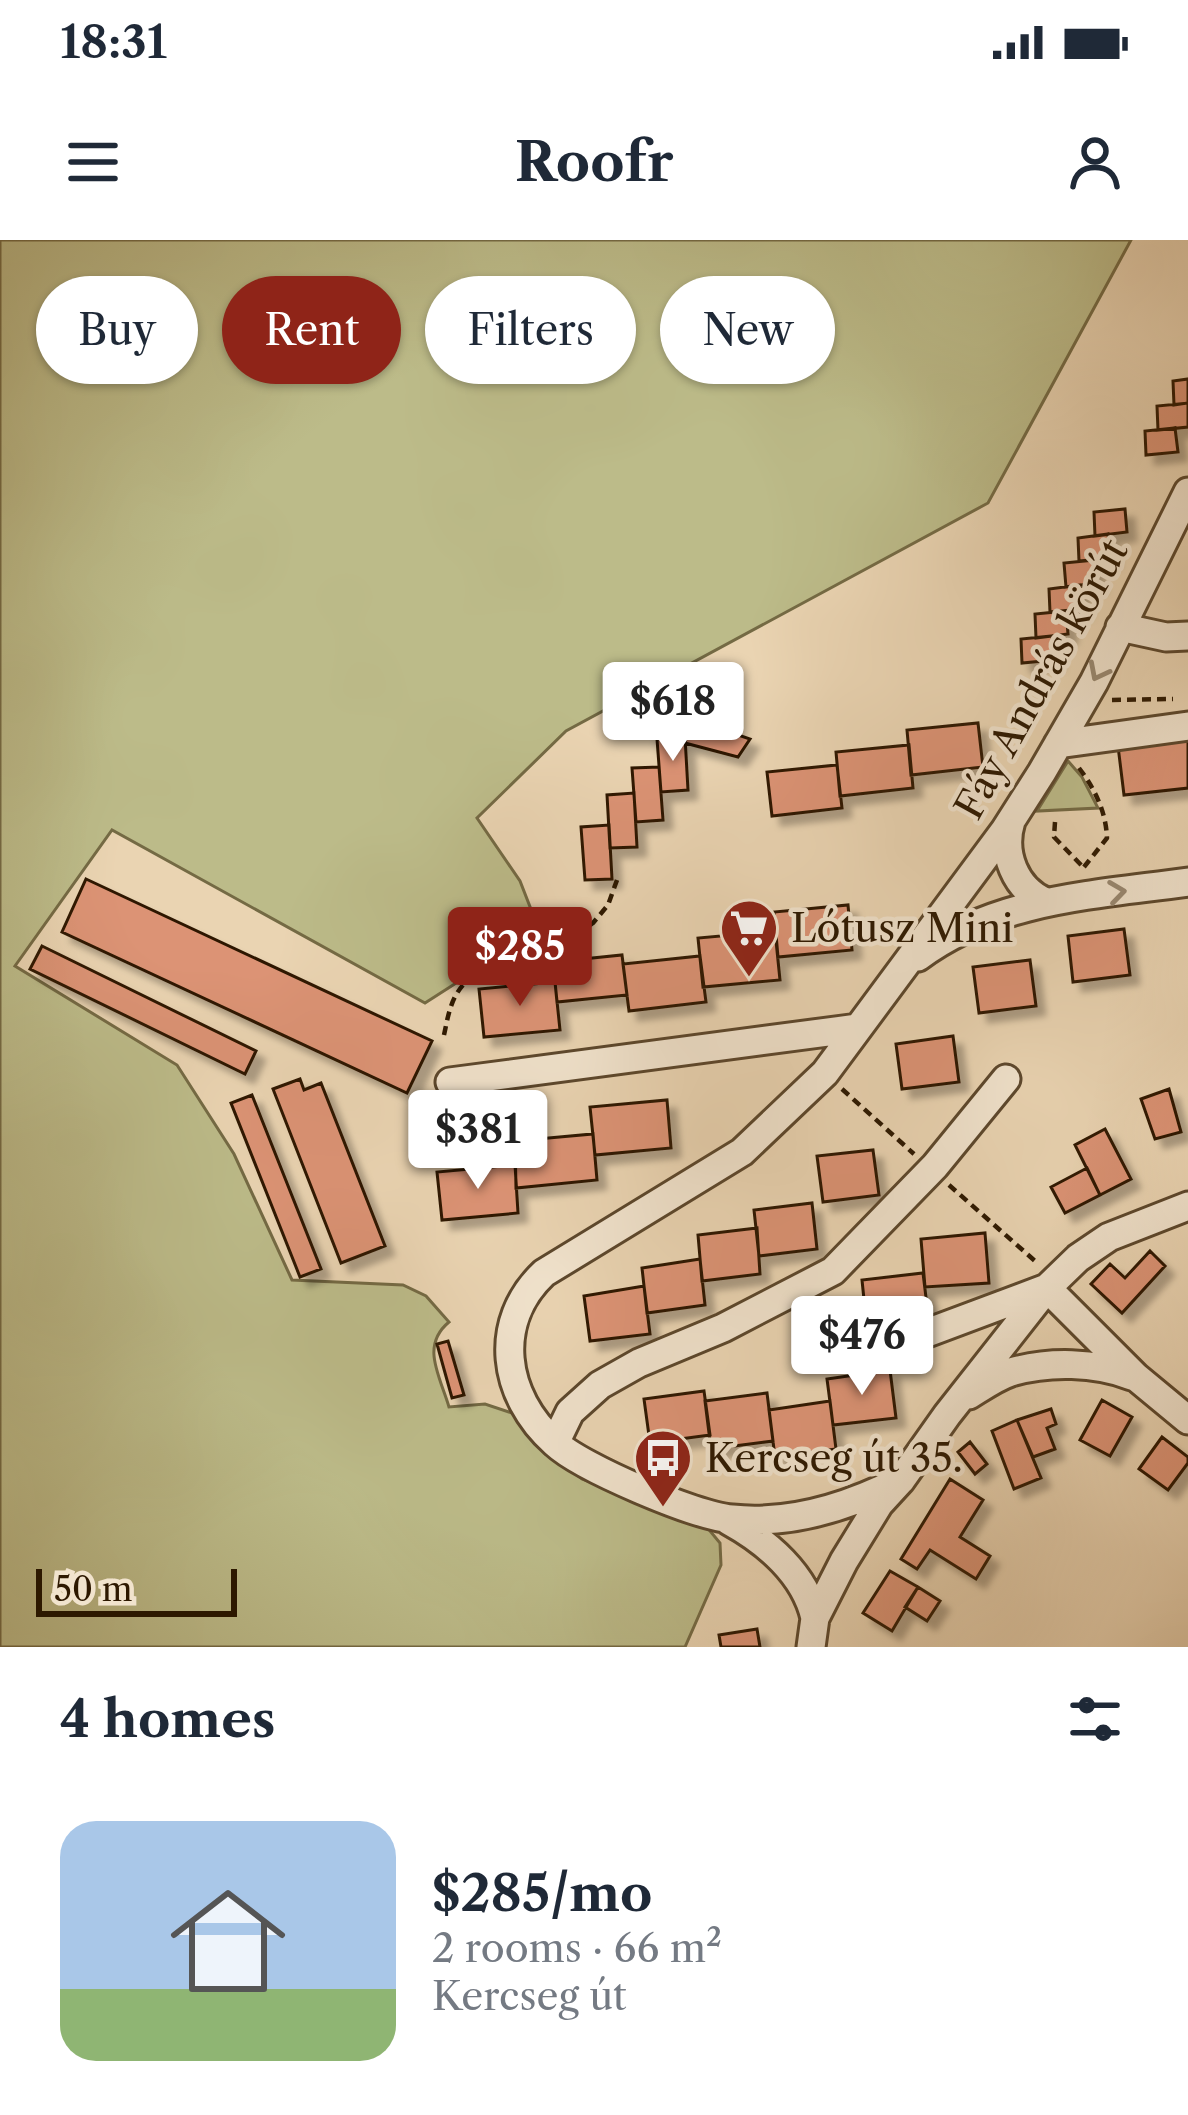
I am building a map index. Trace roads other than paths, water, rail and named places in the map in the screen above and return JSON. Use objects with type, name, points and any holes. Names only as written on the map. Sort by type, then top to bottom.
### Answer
[{"type":"street","name":"Fáy András körút","points":[[888,985],[1067,754],[1082,701],[1188,493]]},
{"type":"street","points":[[1120,627],[1166,637],[1188,636]]},
{"type":"street","points":[[1067,754],[1187,712]]},
{"type":"street","points":[[1012,820],[1007,844],[1015,872],[1028,892],[1046,902]]},
{"type":"street","points":[[815,1618],[806,1594],[754,1535],[726,1519],[604,1473],[555,1443],[526,1406],[513,1375],[509,1330],[526,1292],[570,1255],[742,1152],[825,1073],[888,985],[922,953],[994,916],[1046,902],[1188,882]]},
{"type":"street","points":[[449,1082],[858,1028]]},
{"type":"street","points":[[555,1443],[570,1412],[600,1384],[833,1271],[931,1170],[1006,1079]]},
{"type":"street","points":[[811,1647],[815,1618],[879,1504],[1047,1288],[1108,1237],[1188,1206]]},
{"type":"street","points":[[876,1352],[1047,1288]]},
{"type":"street","points":[[1047,1288],[1136,1377],[1188,1420]]},
{"type":"street","points":[[958,1401],[1009,1373],[1057,1364],[1109,1367],[1136,1377]]},
{"type":"street","points":[[726,1519],[769,1521],[824,1510],[902,1480]]},
{"type":"place","name":"Lótusz Mini","points":[[749,979]]},
{"type":"place","name":"Kercseg út 35.","points":[[663,1509]]}]
